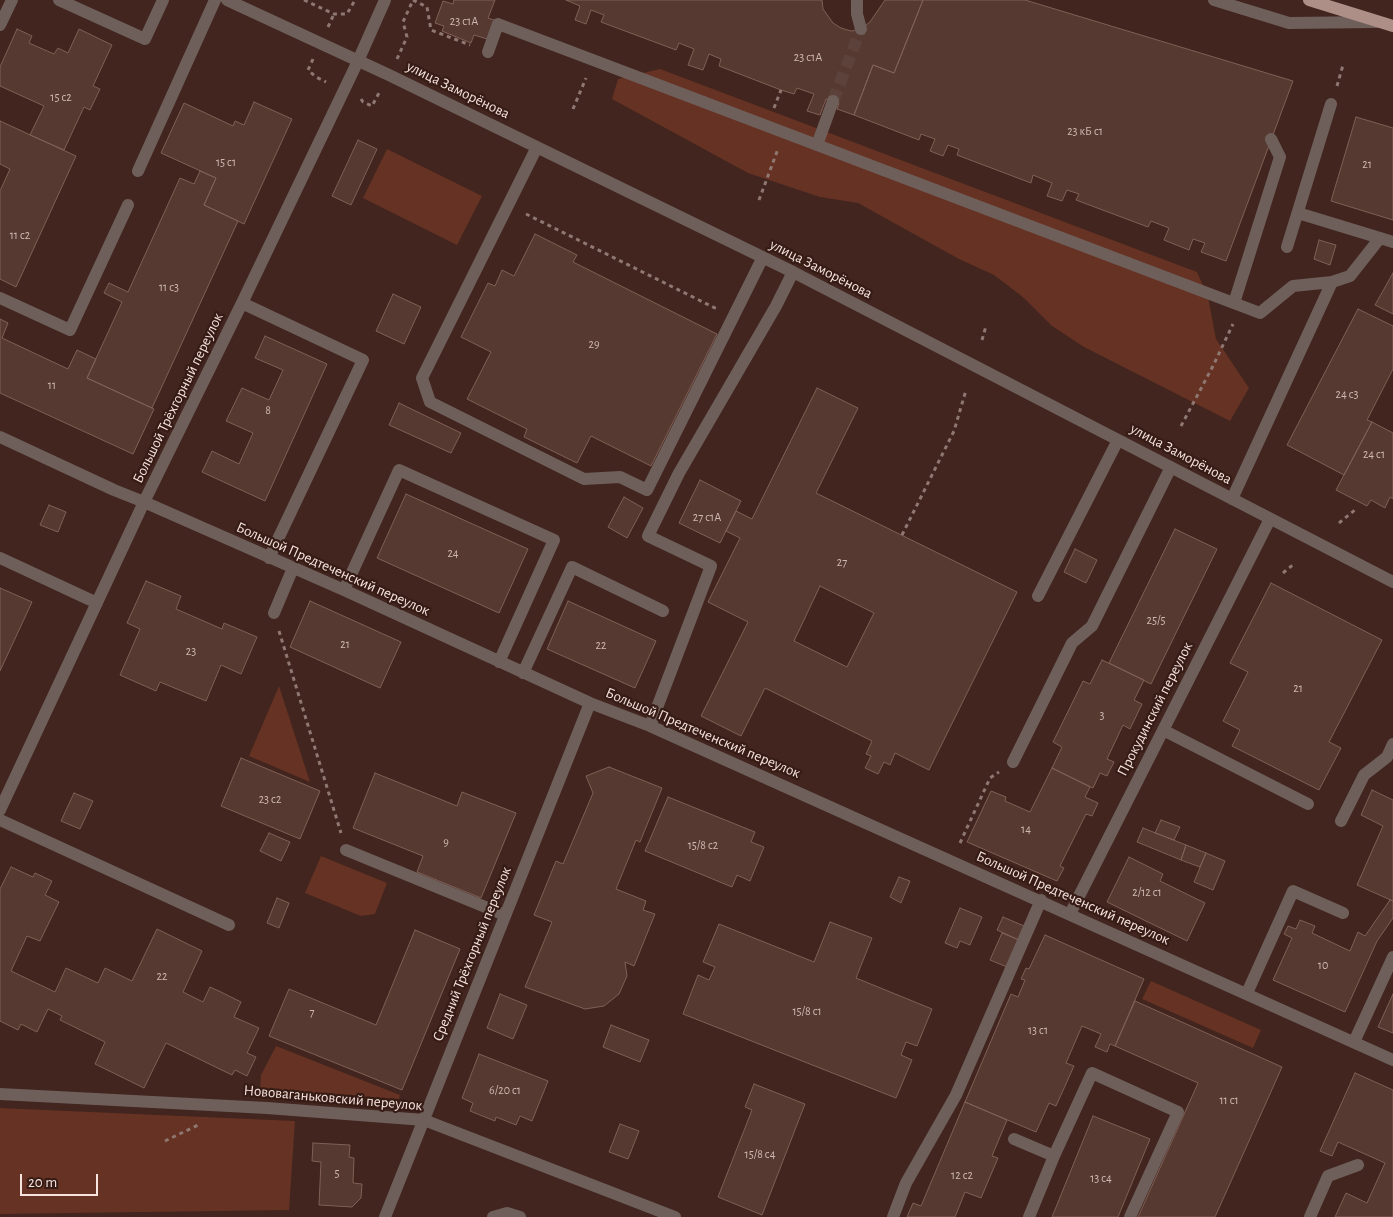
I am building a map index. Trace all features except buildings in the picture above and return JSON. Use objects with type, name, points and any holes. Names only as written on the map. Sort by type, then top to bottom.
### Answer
[{"type":"main road","points":[[1309,0],[1393,26]]},
{"type":"street","points":[[0,25],[12,0]]},
{"type":"street","points":[[59,0],[145,39],[163,0]]},
{"type":"street","points":[[138,171],[215,0]]},
{"type":"street","name":"улица Заморёнова","points":[[227,0],[358,61],[763,257],[1393,582]]},
{"type":"street","name":"Большой Трёхгорный переулок","points":[[0,810],[144,502],[242,303],[358,61],[385,0]]},
{"type":"street","points":[[857,0],[861,29]]},
{"type":"street","points":[[1214,0],[1289,23],[1380,22]]},
{"type":"street","points":[[488,52],[498,24],[1260,313],[1293,286],[1332,282],[1350,276],[1380,238]]},
{"type":"street","points":[[816,145],[833,101]]},
{"type":"street","points":[[1287,247],[1331,104]]},
{"type":"street","points":[[1234,303],[1280,157],[1271,140]]},
{"type":"street","points":[[537,147],[422,378],[430,402],[584,479],[620,476],[647,490],[763,257]]},
{"type":"street","points":[[0,298],[70,330],[128,205]]},
{"type":"street","points":[[1298,213],[1393,242]]},
{"type":"street","points":[[650,726],[710,566],[648,536],[679,474],[776,306],[793,272]]},
{"type":"street","points":[[1232,499],[1332,282]]},
{"type":"street","points":[[242,303],[363,360],[269,558]]},
{"type":"street","name":"Большой Предтеченский переулок","points":[[0,437],[114,490],[344,590],[590,703],[650,726],[1041,900],[1393,1060]]},
{"type":"street","points":[[1038,596],[1118,440]]},
{"type":"street","points":[[1013,762],[1072,643],[1092,626],[1171,467]]},
{"type":"street","points":[[344,590],[399,470],[554,540],[499,662]]},
{"type":"street","name":"Прокудинский переулок","points":[[1070,914],[1270,519]]},
{"type":"street","points":[[0,558],[97,603]]},
{"type":"street","points":[[523,673],[572,567],[663,611]]},
{"type":"street","points":[[274,613],[293,568]]},
{"type":"street","name":"Средний Трёхгорный переулок","points":[[385,1217],[590,703]]},
{"type":"street","points":[[1162,730],[1308,804]]},
{"type":"street","points":[[1341,821],[1364,775],[1386,757],[1393,744]]},
{"type":"street","points":[[0,820],[229,925]]},
{"type":"street","points":[[346,850],[505,914]]},
{"type":"street","points":[[1246,993],[1293,891],[1343,913]]},
{"type":"street","points":[[893,1217],[906,1182],[956,1095],[1041,900]]},
{"type":"street","points":[[1354,1042],[1393,957]]},
{"type":"street","points":[[1029,1217],[1054,1156],[1092,1073],[1178,1112],[1130,1217]]},
{"type":"street","name":"Нововаганьковский переулок","points":[[0,1094],[267,1108],[424,1120],[675,1217]]},
{"type":"street","points":[[1014,1139],[1054,1156]]},
{"type":"street","points":[[1310,1217],[1328,1176],[1358,1165]]},
{"type":"street","points":[[493,1217],[507,1212],[520,1217]]},
{"type":"path","points":[[304,0],[334,14],[347,14],[355,0]]},
{"type":"path","points":[[403,22],[413,0],[427,7],[431,30],[488,52]]},
{"type":"path","points":[[573,109],[586,79]]},
{"type":"path","points":[[758,200],[774,158]]},
{"type":"path","points":[[508,205],[733,317]]},
{"type":"path","points":[[982,340],[986,326]]},
{"type":"path","points":[[1181,426],[1230,333]]},
{"type":"path","points":[[902,536],[954,431],[966,390]]},
{"type":"path","points":[[1339,523],[1356,509]]},
{"type":"path","points":[[1282,573],[1295,562]]},
{"type":"path","points":[[274,613],[346,850]]},
{"type":"path","points":[[960,843],[990,778],[1013,762]]},
{"type":"path","points":[[165,1141],[199,1125],[210,1105]]},
{"type":"shaded area","points":[[660,69],[1197,272],[1208,297],[1216,339],[1249,388],[1230,421],[1084,347],[1052,326],[1024,298],[994,275],[959,259],[858,203],[820,197],[748,173],[612,99],[618,79]]},
{"type":"shaded area","points":[[387,149],[482,196],[457,245],[363,198]]},
{"type":"shaded area","points":[[279,686],[310,782],[249,756]]},
{"type":"shaded area","points":[[321,856],[387,883],[375,914],[361,916],[305,893]]},
{"type":"shaded area","points":[[1151,981],[1261,1030],[1253,1048],[1142,999]]},
{"type":"shaded area","points":[[276,1046],[400,1095],[399,1099],[260,1089],[261,1075]]},
{"type":"shaded area","points":[[0,1108],[295,1121],[289,1210],[0,1214]]},
{"type":"tunnel","points":[[833,101],[861,29]]}]
